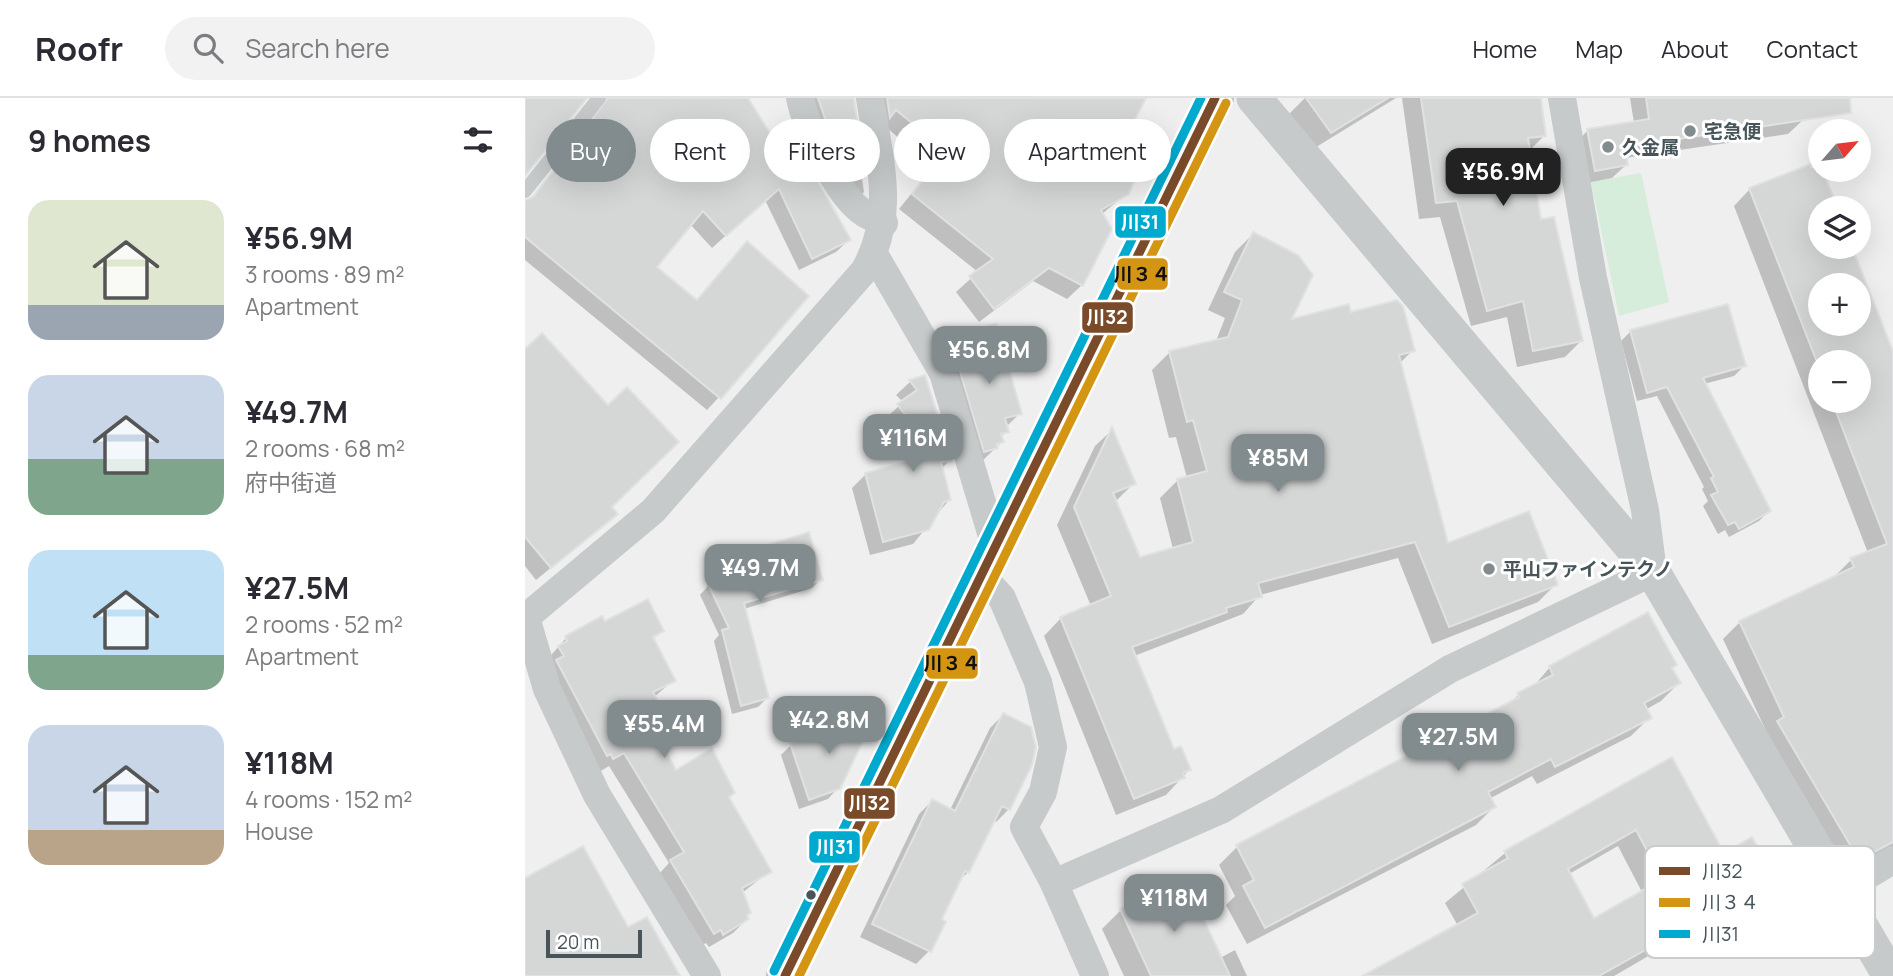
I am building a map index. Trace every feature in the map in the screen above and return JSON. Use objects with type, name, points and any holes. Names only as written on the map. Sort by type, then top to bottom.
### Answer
[{"type":"highway","points":[[785,976],[1215,98]]},
{"type":"street","points":[[800,98],[804,117],[845,192],[862,212],[884,222]]},
{"type":"street","points":[[707,976],[597,795],[547,689],[525,616],[653,511],[864,271],[874,254],[884,222],[885,208],[870,98]]},
{"type":"street","points":[[1254,98],[1653,572],[1813,846]]},
{"type":"street","points":[[1562,98],[1593,278],[1645,510],[1653,572]]},
{"type":"street","points":[[874,254],[943,373],[988,561],[1041,695],[1053,747],[1043,792],[1024,827],[1054,883],[1094,976]]},
{"type":"street","points":[[1054,883],[1221,810],[1450,669],[1653,572]]},
{"type":"street","points":[[1875,871],[1893,860]]},
{"type":"street","points":[[1875,951],[1890,976]]},
{"type":"lane","points":[[525,191],[599,98]]},
{"type":"green space","points":[[1641,173],[1669,302],[1619,316],[1591,182]]},
{"type":"building","points":[[525,98],[587,98],[570,119],[546,119],[546,150],[525,176]]},
{"type":"building","points":[[608,98],[748,98],[764,123],[764,182],[819,182],[851,240],[812,259],[779,189],[726,236],[703,211],[657,267],[697,300],[747,241],[809,296],[721,399],[525,237],[525,200],[533,197],[546,180],[546,182],[636,182],[636,119],[592,119]]},
{"type":"building","points":[[818,98],[854,98],[857,119],[825,119]]},
{"type":"building","points":[[887,98],[1146,98],[1135,119],[1004,119],[1004,182],[1134,182],[1129,194],[1101,210],[1112,229],[1083,286],[1049,268],[994,309],[969,276],[993,259],[912,194],[921,182],[990,182],[990,119],[907,119],[896,110],[890,118]]},
{"type":"building","points":[[1306,98],[1388,98],[1331,133]]},
{"type":"building","points":[[1421,98],[1541,98],[1546,136],[1528,138],[1541,219],[1554,217],[1583,341],[1533,351],[1523,301],[1487,311],[1457,201],[1436,203]]},
{"type":"building","name":"宅急便","points":[[1646,98],[1850,98],[1851,113],[1625,147],[1628,165],[1595,171],[1587,129],[1649,119]]},
{"type":"building","points":[[1808,165],[1808,182],[1827,182],[1833,196],[1808,196],[1808,259],[1857,259],[1862,273],[1808,273],[1808,336],[1871,336],[1871,295],[1893,351],[1893,842],[1875,852],[1875,846],[1851,846],[1777,721],[1784,717],[1739,621],[1854,567],[1850,558],[1887,544],[1837,413],[1871,413],[1871,350],[1812,350],[1749,188]]},
{"type":"building","points":[[1253,232],[1298,255],[1313,275],[1292,319],[1349,304],[1351,312],[1397,300],[1403,306],[1415,351],[1399,355],[1448,543],[1529,511],[1558,585],[1449,627],[1415,542],[1258,583],[1262,597],[1226,608],[1227,612],[1132,647],[1174,749],[1181,746],[1191,770],[1183,773],[1185,778],[1134,799],[1060,617],[1111,596],[1074,507],[1112,427],[1136,484],[1113,493],[1140,557],[1193,542],[1177,479],[1207,471],[1193,420],[1187,422],[1169,351],[1228,337],[1242,300],[1224,292]]},
{"type":"building","points":[[1728,304],[1746,366],[1703,378],[1771,511],[1739,529],[1735,522],[1728,525],[1711,495],[1718,492],[1711,478],[1714,477],[1667,387],[1647,393],[1630,330]]},
{"type":"building","points":[[996,324],[1022,414],[1005,418],[1009,432],[1001,434],[1004,442],[997,444],[998,448],[984,452],[958,365],[967,362],[964,351],[968,350],[966,343],[973,341],[970,331]]},
{"type":"building","points":[[542,333],[608,405],[627,387],[679,442],[612,507],[618,514],[551,568],[525,537],[525,349]]},
{"type":"building","points":[[925,375],[952,461],[941,462],[951,500],[944,502],[929,530],[883,542],[865,473],[935,454],[897,404],[917,390],[909,380]]},
{"type":"building","points":[[809,532],[823,580],[744,603],[769,698],[741,706],[722,630],[729,628],[708,584],[761,559],[758,548]]},
{"type":"building","points":[[648,599],[664,631],[653,637],[676,681],[653,692],[659,703],[644,711],[676,770],[712,748],[735,793],[729,797],[772,872],[742,888],[751,913],[747,915],[749,919],[723,935],[721,930],[714,934],[670,860],[684,852],[624,753],[613,759],[611,754],[607,756],[556,660],[564,656],[558,646],[567,641],[565,636],[602,616],[605,621]]},
{"type":"building","points":[[1648,612],[1677,665],[1672,668],[1681,683],[1644,703],[1652,718],[1555,767],[1551,759],[1488,792],[1496,807],[1265,928],[1243,886],[1254,880],[1236,845],[1519,697],[1517,693],[1553,675],[1549,666]]},
{"type":"building","points":[[1003,713],[1031,727],[1036,747],[1032,765],[1010,810],[1002,806],[969,873],[965,871],[942,919],[946,922],[931,952],[872,924],[932,799],[955,811]]},
{"type":"building","points":[[876,714],[840,789],[809,800],[790,743]]},
{"type":"building","points":[[1672,757],[1720,846],[1645,847],[1636,830],[1568,869],[1594,918],[1645,889],[1645,950],[1599,976],[1362,976],[1478,913],[1462,884],[1508,858],[1504,851]]},
{"type":"building","points":[[1752,837],[1757,846],[1736,846]]},
{"type":"building","points":[[583,846],[628,927],[647,917],[680,976],[525,976],[525,878]]},
{"type":"building","points":[[1185,878],[1230,976],[1151,976],[1120,909]]},
{"type":"transit line","name":"川31","points":[[774,971],[1201,98]]},
{"type":"transit line","name":"川32","points":[[785,976],[1215,98]]},
{"type":"transit line","name":"川３４","points":[[799,976],[1226,103]]},
{"type":"place","name":"宅急便","points":[[1690,131]]},
{"type":"place","name":"久金属","points":[[1608,147]]},
{"type":"place","name":"平山ファインテクノ","points":[[1489,569]]}]
